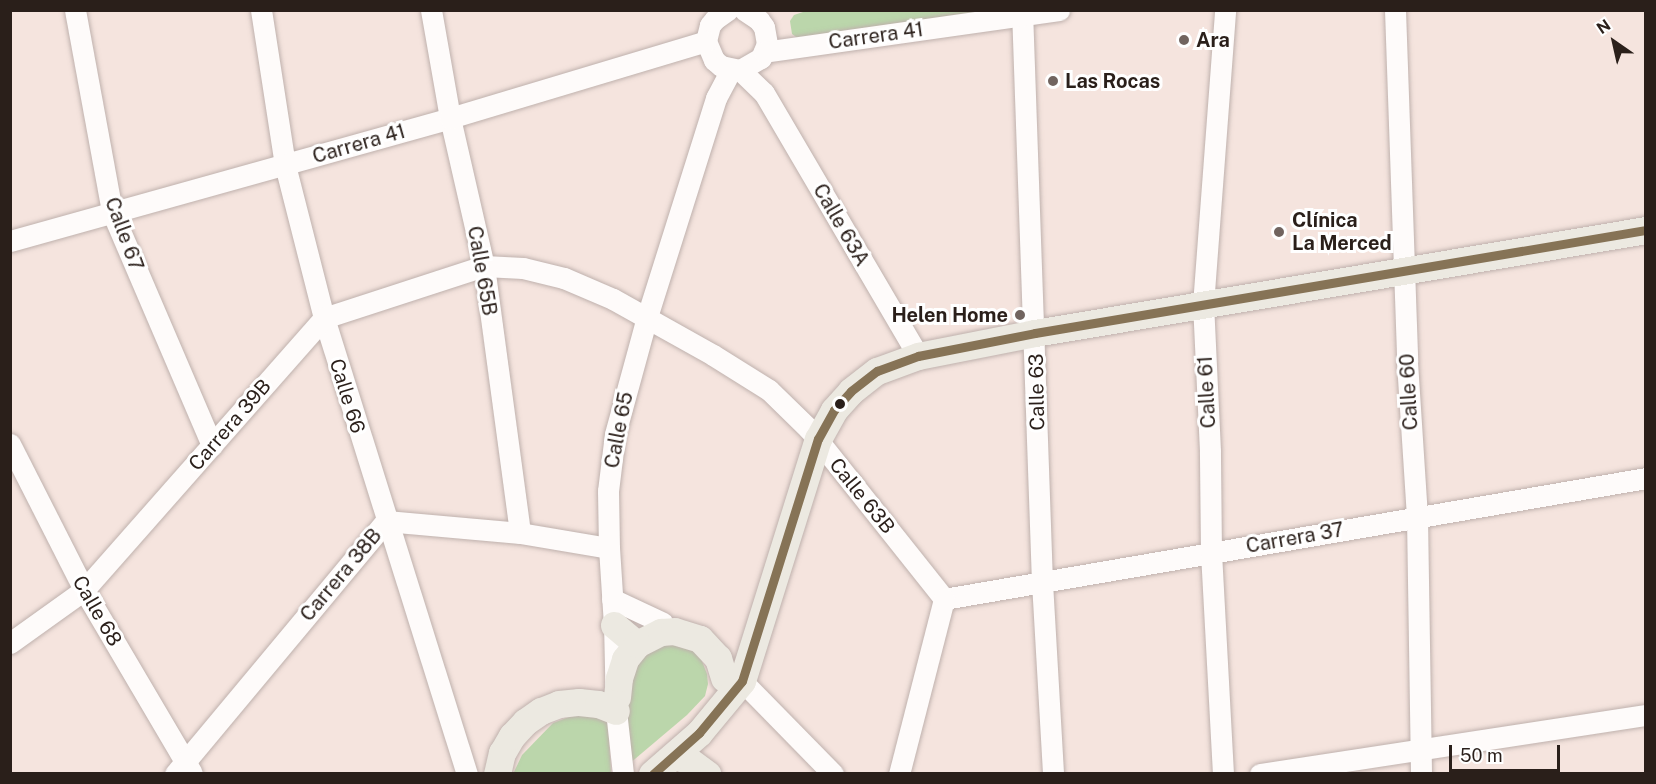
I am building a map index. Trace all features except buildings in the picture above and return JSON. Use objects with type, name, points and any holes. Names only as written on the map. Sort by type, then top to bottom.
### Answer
[{"type":"main road","points":[[662,761],[705,707],[733,679],[754,642],[818,440],[834,410],[851,391],[878,371],[918,356],[1035,333],[1646,230]]},
{"type":"main road","points":[[613,612],[637,644]]},
{"type":"main road","points":[[497,774],[502,753],[512,736],[525,722],[541,711],[559,704],[579,702],[617,704],[619,678],[625,659],[637,644],[661,632],[687,633],[710,648],[733,679]]},
{"type":"main road","points":[[630,774],[662,761],[688,760],[708,774]]},
{"type":"street","name":"Calle 67","points":[[75,10],[112,212],[212,445]]},
{"type":"street","name":"Calle 66","points":[[261,10],[285,165],[324,318],[467,774]]},
{"type":"street","name":"Calle 65B","points":[[431,10],[450,118],[484,266],[520,533]]},
{"type":"street","points":[[728,10],[718,46],[763,55]]},
{"type":"street","name":"Carrera 41","points":[[763,55],[1023,13],[1059,10]]},
{"type":"street","name":"Calle 61","points":[[1223,774],[1211,553],[1210,451],[1203,305],[1225,10]]},
{"type":"street","name":"Calle 60","points":[[1395,10],[1407,362],[1417,518],[1421,774]]},
{"type":"street","name":"Calle 63A","points":[[754,12],[764,27],[767,44],[763,55],[764,93]]},
{"type":"street","name":"Calle 63","points":[[1023,13],[1042,582],[1053,774]]},
{"type":"street","name":"Carrera 41","points":[[10,241],[718,46]]},
{"type":"street","name":"Calle 63A","points":[[718,46],[764,93],[918,356]]},
{"type":"street","name":"Calle 65","points":[[623,774],[609,548],[608,491],[615,434],[646,317],[716,98],[718,46]]},
{"type":"street","points":[[324,318],[484,266]]},
{"type":"street","name":"Calle 63B","points":[[484,266],[523,268],[564,278],[646,317],[769,390],[785,403],[818,440],[944,599]]},
{"type":"street","name":"Carrera 39B","points":[[10,643],[84,590],[324,318]]},
{"type":"street","name":"Calle 68","points":[[10,444],[84,590],[184,770]]},
{"type":"street","name":"Carrera 37","points":[[944,599],[1646,478]]},
{"type":"street","name":"Carrera 38B","points":[[184,770],[386,521],[520,533],[609,548]]},
{"type":"street","points":[[899,774],[944,599]]},
{"type":"street","points":[[613,612],[663,623]]},
{"type":"street","points":[[733,679],[833,774]]},
{"type":"street","points":[[1260,774],[1646,715]]},
{"type":"green space","points":[[806,11],[995,11],[799,39],[792,34],[790,21],[794,15]]},
{"type":"green space","points":[[654,643],[687,645],[700,656],[708,684],[705,696],[687,715],[629,764],[626,691],[642,650]]},
{"type":"green space","points":[[586,714],[608,721],[611,773],[513,774],[522,755],[553,723]]},
{"type":"transit line","points":[[653,774],[699,733],[742,681],[818,439],[834,410],[851,391],[877,371],[918,356],[1035,333],[1646,230]]},
{"type":"place","name":"Ara","points":[[1184,40]]},
{"type":"place","name":"Las Rocas","points":[[1053,81]]},
{"type":"place","name":"Clínica La Merced","points":[[1279,232]]},
{"type":"place","name":"Helen Home","points":[[1020,315]]}]
